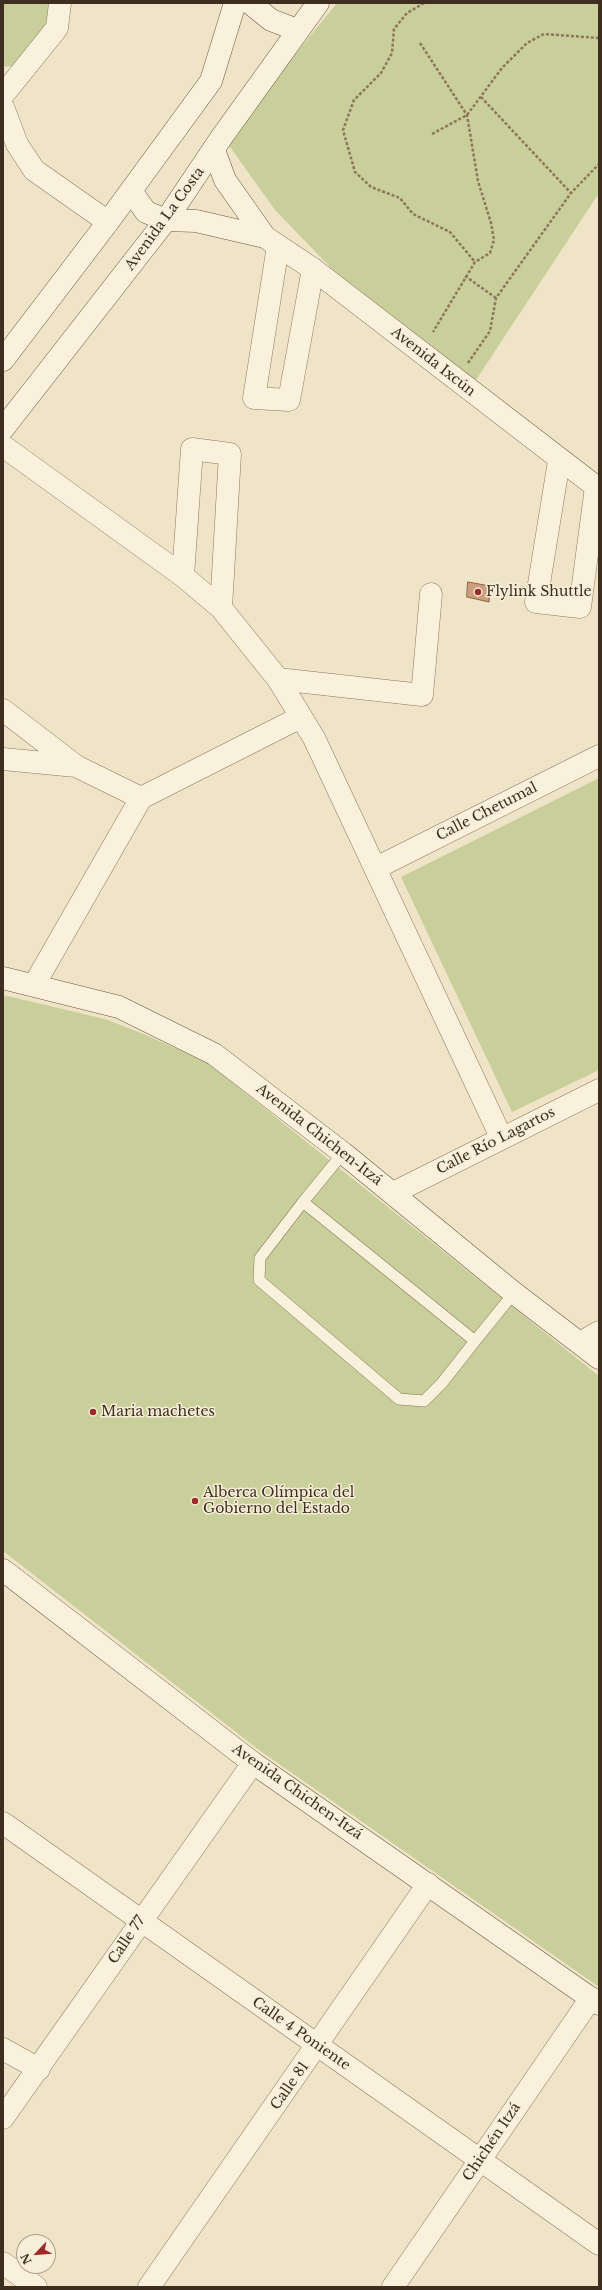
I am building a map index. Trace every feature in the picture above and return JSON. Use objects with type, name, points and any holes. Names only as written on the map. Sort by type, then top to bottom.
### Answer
[{"type":"street","points":[[3,95],[57,28],[60,3]]},
{"type":"street","points":[[7,347],[108,222],[211,81],[235,3]]},
{"type":"street","points":[[250,3],[271,20],[297,30]]},
{"type":"street","name":"Avenida La Costa","points":[[3,429],[166,220],[297,30],[318,3]]},
{"type":"street","points":[[3,107],[17,144],[34,170],[108,222]]},
{"type":"street","name":"Avenida Ixcún","points":[[214,150],[225,180],[272,242]]},
{"type":"street","name":"Avenida Ixcún","points":[[131,191],[146,212],[166,220],[196,221],[272,242],[313,269],[559,460],[598,488]]},
{"type":"street","points":[[272,242],[254,398],[289,400],[313,269]]},
{"type":"street","points":[[3,446],[183,576],[221,608],[278,679],[314,738],[501,1137]]},
{"type":"street","points":[[183,576],[192,449],[230,454],[221,608]]},
{"type":"street","points":[[559,460],[536,602],[580,607],[598,488]]},
{"type":"street","points":[[278,679],[422,695],[430,594]]},
{"type":"street","points":[[3,710],[76,766],[141,798]]},
{"type":"street","points":[[34,985],[141,798],[301,717]]},
{"type":"street","name":"Calle Chetumal","points":[[376,868],[599,756]]},
{"type":"street","points":[[3,759],[76,766]]},
{"type":"street","name":"Avenida Chichen-Itzá","points":[[3,978],[119,1007],[214,1054],[343,1153],[514,1293],[599,1358]]},
{"type":"street","name":"Calle Río Lagartos","points":[[393,1193],[501,1137],[599,1090]]},
{"type":"street","points":[[580,1343],[599,1332]]},
{"type":"street","name":"Avenida Chichen-Itzá","points":[[3,1570],[253,1763],[595,2001]]},
{"type":"street","name":"Calle 77","points":[[3,2118],[39,2069],[140,1920],[253,1763]]},
{"type":"street","name":"Calle 4 Poniente","points":[[3,1823],[599,2244]]},
{"type":"street","name":"Calle 81","points":[[149,2287],[318,2046],[428,1884]]},
{"type":"street","name":"Chichén Itzá","points":[[393,2287],[480,2160],[595,2001]]},
{"type":"street","points":[[3,2049],[39,2069]]},
{"type":"street","points":[[3,2263],[36,2287]]},
{"type":"lane","points":[[343,1153],[260,1258],[259,1280],[399,1399],[424,1400],[442,1383],[514,1293]]},
{"type":"lane","points":[[303,1202],[475,1341]]},
{"type":"path","points":[[424,3],[407,13],[394,29],[392,53],[381,73],[354,100],[343,130],[355,172],[371,187],[400,198],[414,214],[450,232],[475,262]]},
{"type":"path","points":[[432,134],[467,115],[502,68],[527,43],[544,34],[599,38]]},
{"type":"path","points":[[420,43],[467,115],[478,182],[491,223],[494,240],[490,253],[475,262],[465,276],[433,332]]},
{"type":"path","points":[[481,98],[571,193]]},
{"type":"path","points":[[456,380],[490,331],[496,298],[571,193],[599,164]]},
{"type":"path","points":[[465,276],[496,298]]},
{"type":"green space","points":[[3,3],[49,3],[46,24],[12,66],[3,67]]},
{"type":"green space","points":[[337,3],[599,3],[599,193],[476,380],[332,269],[275,210],[225,140]]},
{"type":"green space","points":[[599,778],[599,1070],[512,1112],[401,877]]},
{"type":"green space","points":[[3,995],[105,1019],[146,1035],[208,1063],[599,1376],[599,1987],[259,1750],[3,1551]]},
{"type":"building","name":"Flylink Shuttle","points":[[468,582],[490,586],[489,602],[467,597]]},
{"type":"place","name":"Flylink Shuttle","points":[[478,592]]},
{"type":"place","name":"Maria machetes","points":[[93,1412]]},
{"type":"place","name":"Alberca Olímpica del Gobierno del Estado","points":[[195,1501]]}]
